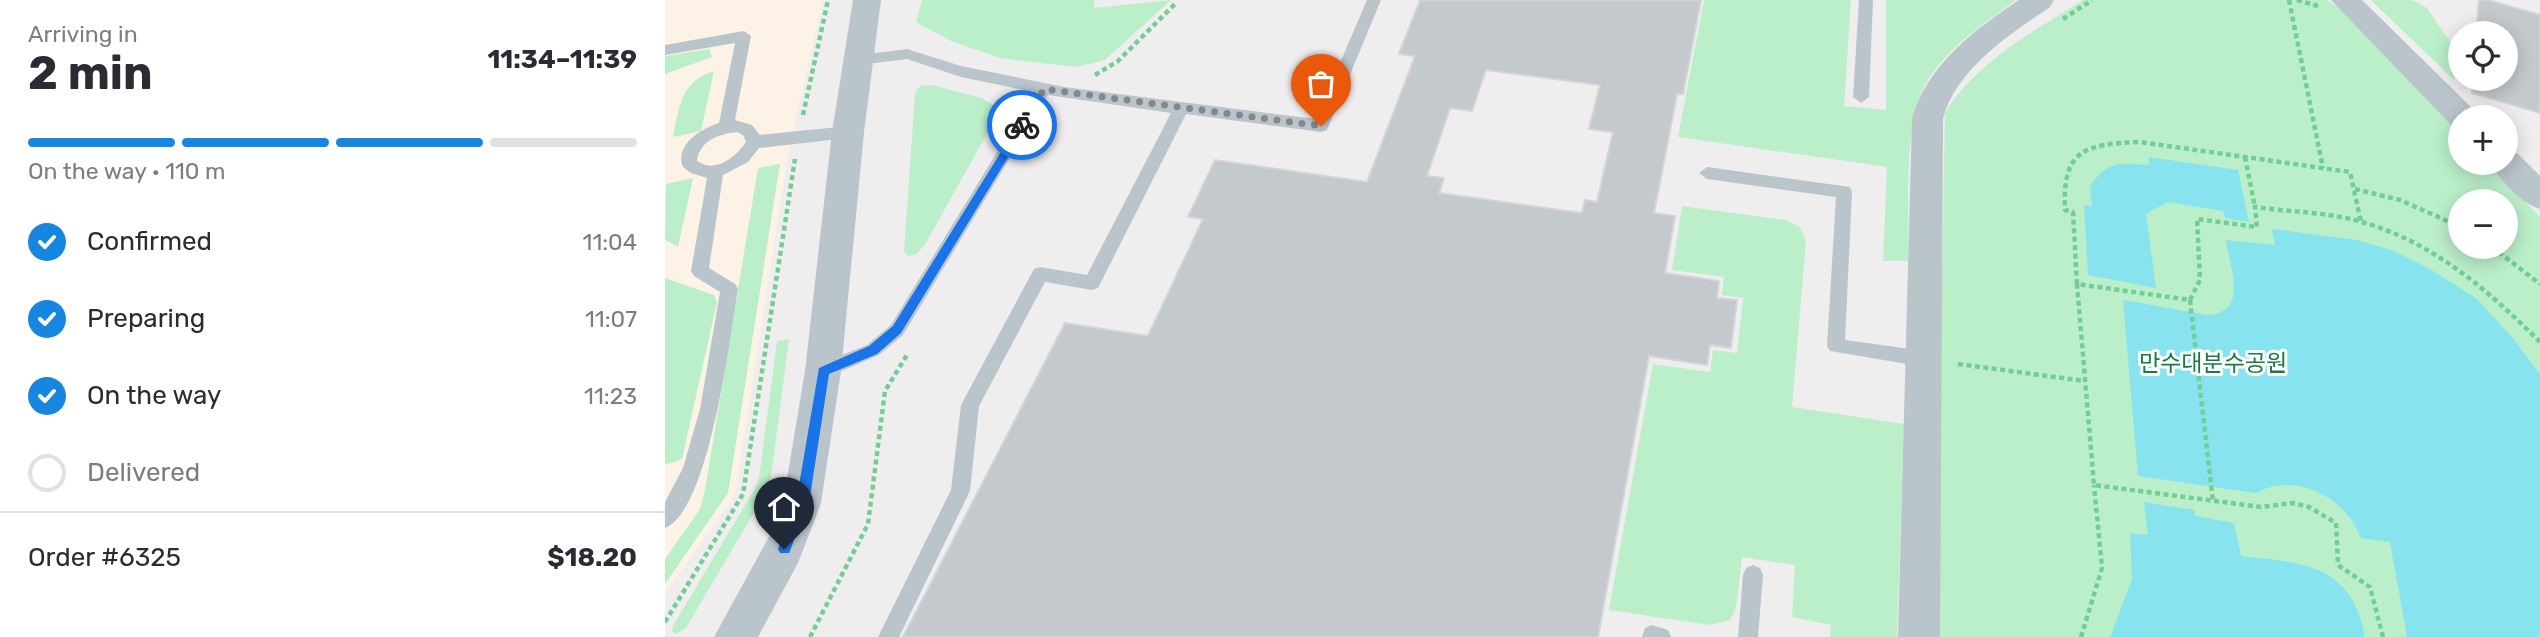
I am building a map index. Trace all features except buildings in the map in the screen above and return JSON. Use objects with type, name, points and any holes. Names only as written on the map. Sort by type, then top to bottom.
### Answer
[{"type":"street","points":[[735,637],[784,549],[802,503],[823,371],[848,132],[867,0]]},
{"type":"street","points":[[2345,0],[2450,105]]},
{"type":"street","points":[[1919,637],[1925,359],[1926,129],[1931,104],[1973,51],[2019,13],[2050,11]]},
{"type":"street","points":[[2518,174],[2540,196]]},
{"type":"lane","points":[[858,60],[908,54],[961,71],[1064,93],[1321,126],[1374,0]]},
{"type":"lane","points":[[1861,97],[1866,0]]},
{"type":"lane","points":[[665,50],[744,36],[726,127]]},
{"type":"lane","points":[[823,371],[873,350],[897,330],[1044,89]]},
{"type":"lane","points":[[888,637],[960,491],[970,405],[1040,274],[1092,284],[1182,107]]},
{"type":"lane","points":[[726,127],[747,129],[753,134],[754,142],[741,160],[716,171],[695,169],[689,163],[693,145],[702,137],[726,127]]},
{"type":"lane","points":[[754,142],[848,132]]},
{"type":"lane","points":[[665,519],[675,506],[701,447],[729,289],[700,271],[716,171]]},
{"type":"lane","points":[[1707,173],[1844,192],[1836,346],[1925,359]]},
{"type":"lane","points":[[1748,637],[1753,575]]},
{"type":"path","points":[[665,622],[743,495],[799,136],[828,0]]},
{"type":"path","points":[[2050,11],[2092,0]]},
{"type":"path","points":[[2289,0],[2323,169]]},
{"type":"path","points":[[1064,93],[1118,61],[1177,2]]},
{"type":"path","points":[[2081,637],[2102,568],[2073,212],[2065,210],[2065,177],[2080,152],[2106,143],[2140,142],[2350,172],[2361,222]]},
{"type":"path","points":[[2213,502],[2190,300],[2200,280],[2197,219],[2257,227],[2245,157]]},
{"type":"path","points":[[2355,189],[2400,200],[2448,221]]},
{"type":"path","points":[[2255,207],[2361,222],[2439,256],[2486,289],[2540,342]]},
{"type":"path","points":[[2508,259],[2540,284]]},
{"type":"path","points":[[2077,284],[2190,300]]},
{"type":"path","points":[[810,637],[868,524],[883,398],[909,352]]},
{"type":"path","points":[[1955,377],[1955,364],[2085,381]]},
{"type":"path","points":[[2094,485],[2262,507],[2285,500],[2309,506],[2336,523],[2338,565],[2370,587],[2383,637]]},
{"type":"shaded area","points":[[665,0],[823,0],[789,148],[735,495],[665,594]]},
{"type":"green space","points":[[922,0],[1094,0],[1094,8],[1171,0],[1105,60],[1076,67],[1000,58],[951,41],[916,22]]},
{"type":"green space","points":[[1704,0],[1851,0],[1844,106],[1886,110],[1886,0],[2016,0],[1968,36],[1946,57],[1928,80],[1920,97],[1914,118],[1909,167],[1908,261],[1883,261],[1887,167],[1678,137]]},
{"type":"green space","name":"만수대분수공원","points":[[2083,0],[2327,0],[2348,14],[2448,120],[2448,175],[2500,175],[2514,189],[2448,189],[2448,259],[2518,259],[2518,194],[2540,217],[2540,637],[1936,637],[1945,113],[1973,78],[2026,36]]},
{"type":"green space","points":[[2371,0],[2411,0],[2427,8],[2448,39],[2448,74]]},
{"type":"green space","points":[[709,49],[712,57],[665,74],[665,56]]},
{"type":"green space","points":[[714,71],[701,131],[673,137],[683,96],[695,81]]},
{"type":"green space","points":[[932,85],[981,98],[997,107],[997,116],[924,246],[915,255],[908,256],[904,252],[915,93],[920,86]]},
{"type":"green space","points":[[780,164],[728,493],[665,584],[665,559],[700,509],[705,490],[758,168]]},
{"type":"green space","points":[[693,178],[678,247],[665,240],[666,184]]},
{"type":"green space","points":[[1682,206],[1786,220],[1800,227],[1806,241],[1792,407],[1904,424],[1897,637],[1830,637],[1831,625],[1792,617],[1795,565],[1742,557],[1736,608],[1730,620],[1710,625],[1609,610],[1653,364],[1710,372],[1713,350],[1737,353],[1743,298],[1722,295],[1724,277],[1672,270]]},
{"type":"green space","points":[[665,278],[714,295],[717,302],[682,459],[665,465]]},
{"type":"green space","points":[[789,339],[771,477],[766,492],[686,628],[675,634],[672,631],[673,626],[759,478],[777,341]]},
{"type":"water","points":[[2149,157],[2238,170],[2249,222],[2225,218],[2223,211],[2168,202],[2146,214],[2156,288],[2088,275],[2084,205],[2092,206],[2090,186],[2109,167],[2122,164],[2149,165]]},
{"type":"water","points":[[2272,229],[2357,240],[2394,251],[2430,269],[2477,299],[2512,337],[2540,374],[2540,637],[2407,637],[2390,542],[2361,538],[2347,514],[2316,491],[2280,485],[2256,493],[2138,476],[2123,300],[2208,315],[2221,312],[2229,306],[2234,287],[2226,240],[2275,245]]},
{"type":"water","points":[[2144,502],[2195,510],[2195,516],[2234,523],[2241,556],[2304,565],[2337,581],[2359,613],[2365,637],[2110,637],[2132,579],[2130,533],[2148,535]]},
{"type":"way so far","points":[[1022,125],[1044,89],[1321,126]]},
{"type":"route","points":[[784,549],[802,503],[823,371],[873,350],[897,330],[1022,125]]}]
